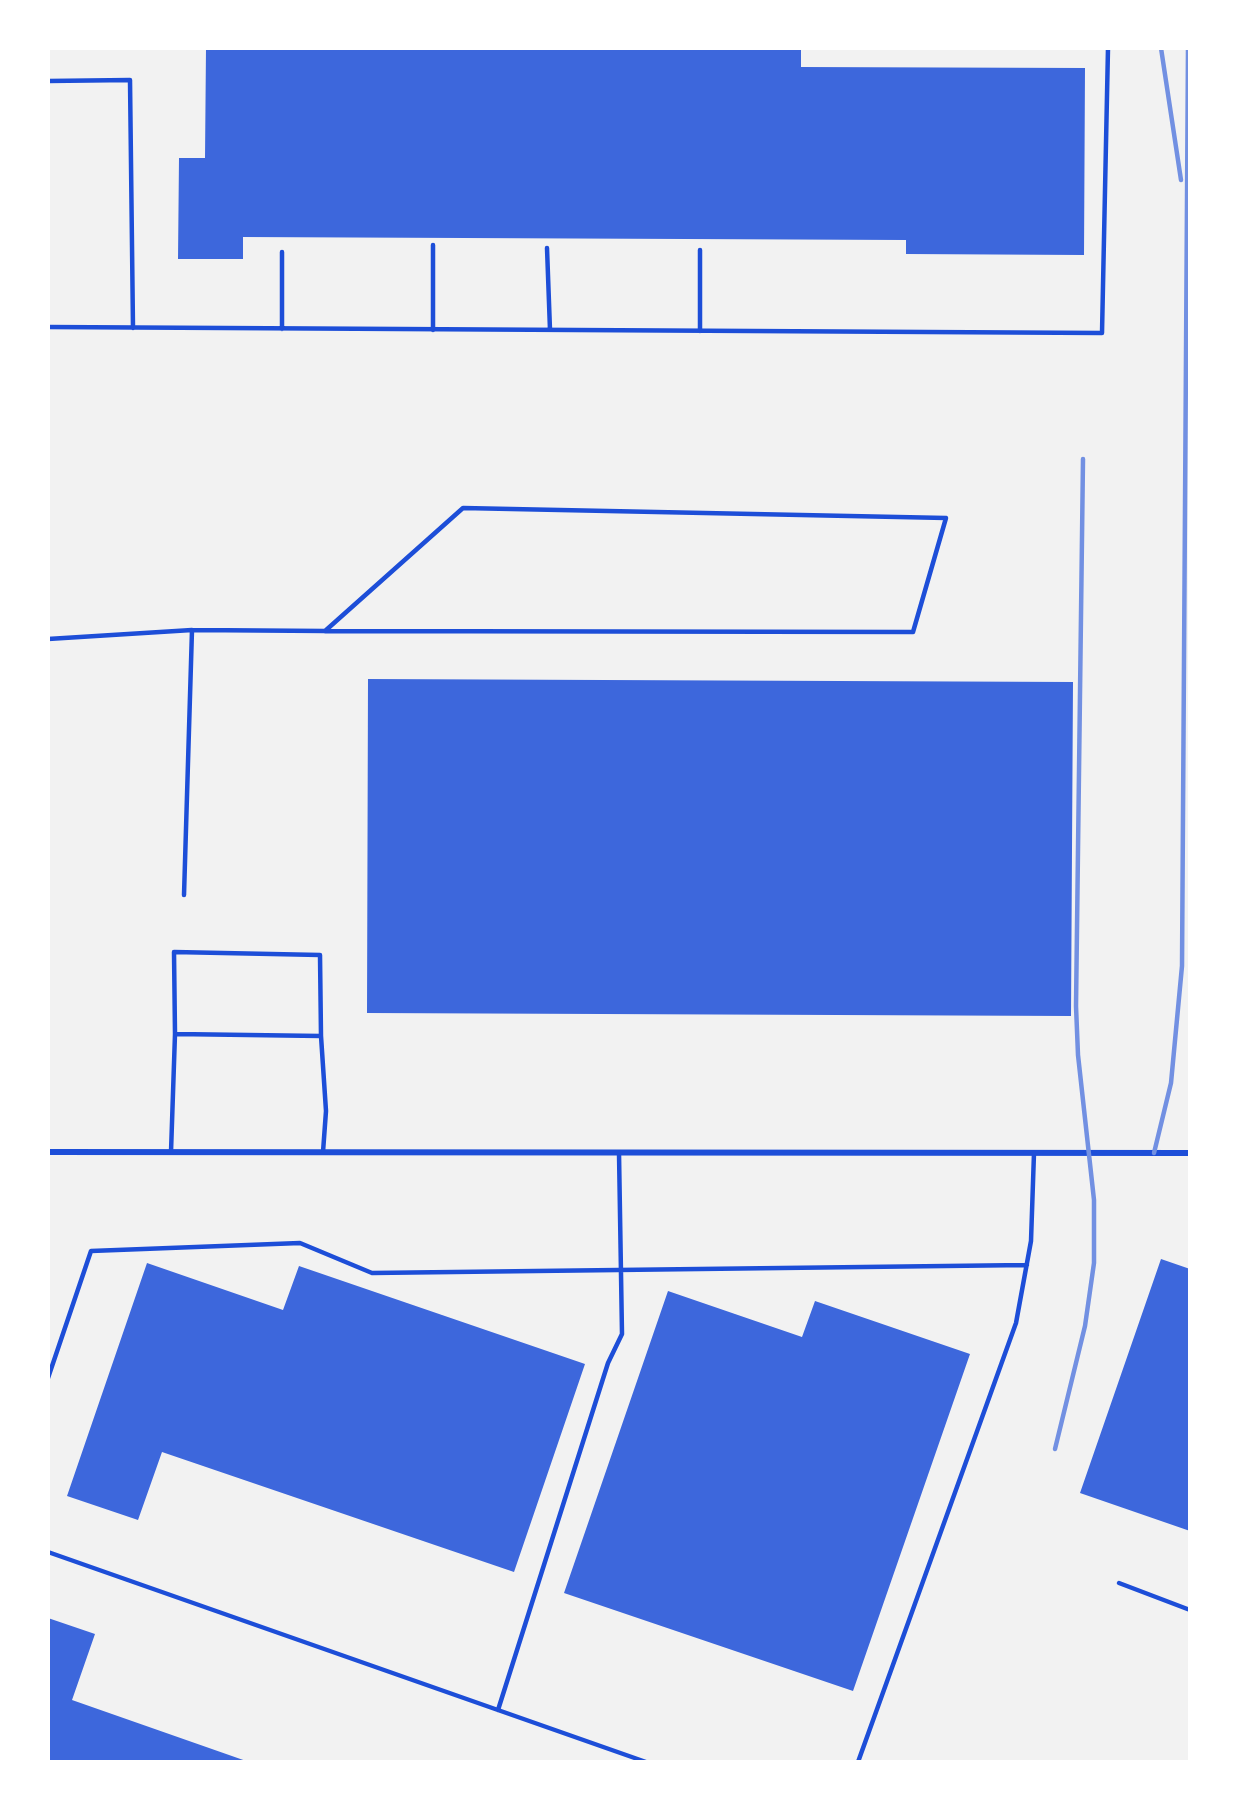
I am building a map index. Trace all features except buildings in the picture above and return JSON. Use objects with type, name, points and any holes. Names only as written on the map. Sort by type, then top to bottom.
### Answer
[{"type":"street","points":[[48,1152],[1190,1153]]},
{"type":"lane","points":[[48,327],[1102,333],[1108,48]]},
{"type":"lane","points":[[48,81],[130,81],[133,328]]},
{"type":"lane","points":[[433,245],[433,330]]},
{"type":"lane","points":[[547,248],[550,330]]},
{"type":"lane","points":[[700,250],[700,331]]},
{"type":"lane","points":[[282,252],[282,329]]},
{"type":"lane","points":[[48,639],[192,630],[325,631],[914,632],[946,518],[463,508],[325,631]]},
{"type":"lane","points":[[184,895],[192,630]]},
{"type":"lane","points":[[171,1152],[174,952],[320,955],[321,1036],[326,1111],[323,1152]]},
{"type":"lane","points":[[174,1034],[321,1036]]},
{"type":"lane","points":[[498,1710],[608,1363],[622,1334],[619,1153]]},
{"type":"lane","points":[[858,1762],[1016,1323],[1031,1241],[1034,1153]]},
{"type":"lane","points":[[48,1378],[91,1251],[300,1243],[372,1273],[1027,1265]]},
{"type":"lane","points":[[48,1552],[646,1762]]},
{"type":"lane","points":[[1119,1583],[1190,1610]]},
{"type":"railway","points":[[1161,48],[1181,180]]},
{"type":"railway","points":[[1154,1153],[1171,1083],[1182,966],[1188,48]]},
{"type":"railway","points":[[1055,1449],[1085,1326],[1094,1263],[1094,1200],[1078,1055],[1076,1006],[1083,459]]}]
